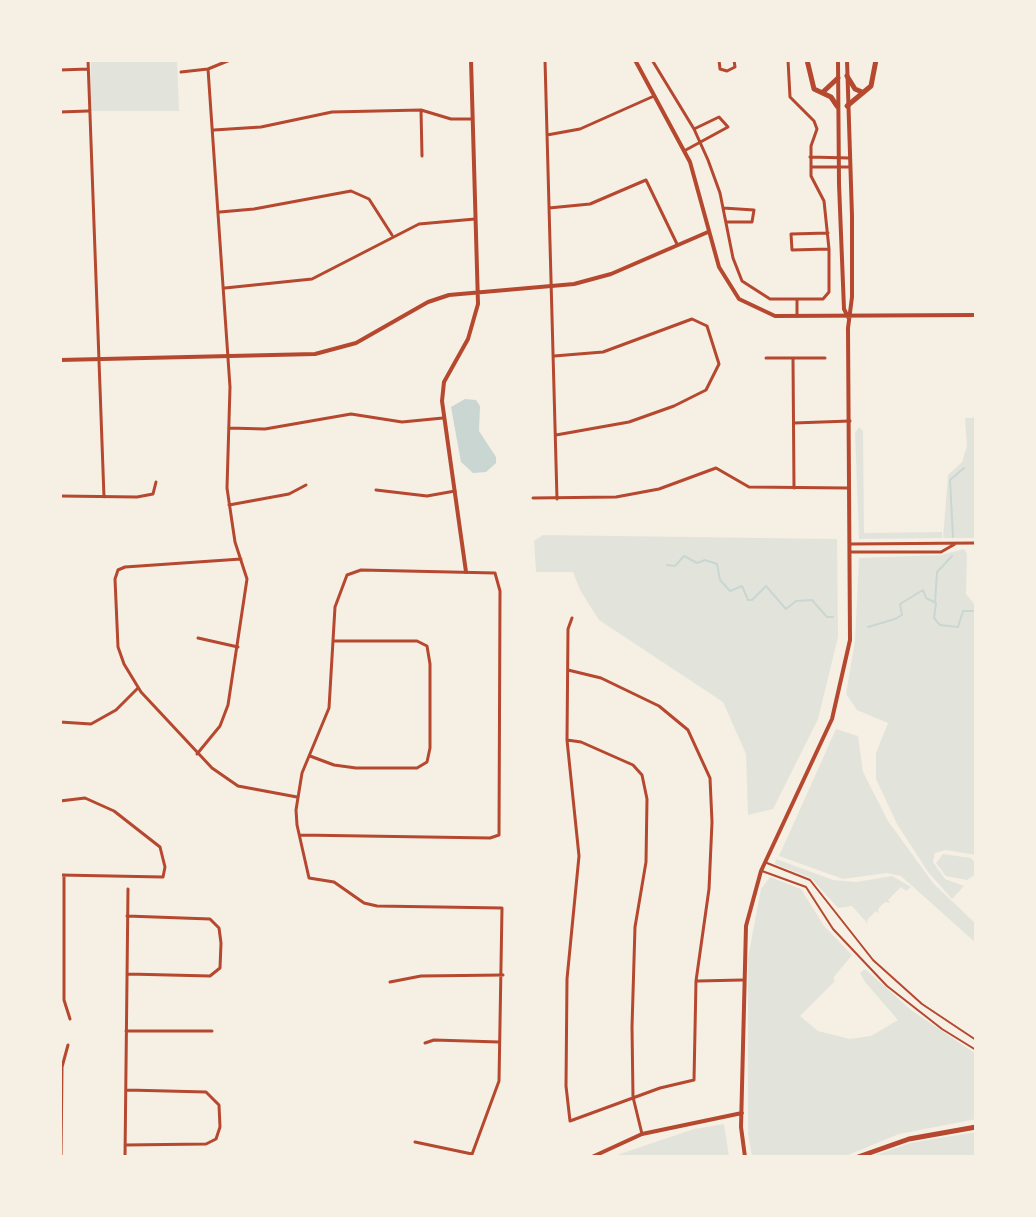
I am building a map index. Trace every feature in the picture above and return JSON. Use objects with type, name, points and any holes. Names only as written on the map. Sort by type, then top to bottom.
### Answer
[{"type":"main road","points":[[807,60],[810,82],[837,106]]},
{"type":"main road","points":[[847,106],[873,81],[876,60]]},
{"type":"main road","points":[[847,76],[855,89],[863,93]]},
{"type":"main road","points":[[822,93],[838,78]]},
{"type":"main road","points":[[858,1157],[909,1139],[976,1127]]},
{"type":"street","points":[[88,60],[104,497]]},
{"type":"street","points":[[181,72],[208,69],[230,60]]},
{"type":"street","points":[[466,572],[444,418],[444,382],[476,319],[478,291],[471,60]]},
{"type":"street","points":[[546,60],[557,499]]},
{"type":"street","points":[[635,60],[684,151],[695,177],[719,267],[739,299],[759,311],[797,318],[976,315]]},
{"type":"street","points":[[652,60],[701,143],[723,208],[742,281],[770,299],[823,299],[828,296],[829,249],[824,201],[811,167],[816,126],[790,97],[788,60]]},
{"type":"street","points":[[719,60],[720,69],[727,71],[735,67],[734,60]]},
{"type":"street","points":[[838,60],[838,167],[844,309],[848,317]]},
{"type":"street","points":[[745,1157],[742,980],[746,926],[764,862],[815,756],[840,693],[850,640],[848,317],[852,297],[847,60]]},
{"type":"street","points":[[60,70],[88,69]]},
{"type":"street","points":[[197,754],[220,726],[238,647],[247,579],[229,505],[229,358],[208,69]]},
{"type":"street","points":[[547,135],[580,129],[654,96]]},
{"type":"street","points":[[214,130],[261,127],[332,112],[421,110],[461,121],[473,119]]},
{"type":"street","points":[[421,110],[422,156]]},
{"type":"street","points":[[60,112],[90,111]]},
{"type":"street","points":[[684,151],[728,127],[719,117],[694,129]]},
{"type":"street","points":[[810,157],[849,158]]},
{"type":"street","points":[[811,167],[850,167]]},
{"type":"street","points":[[549,208],[590,204],[646,180],[677,244]]},
{"type":"street","points":[[220,212],[254,209],[351,191],[369,199],[393,236]]},
{"type":"street","points":[[723,208],[754,210],[752,222],[726,222]]},
{"type":"street","points":[[225,288],[312,279],[393,236],[428,222],[475,219]]},
{"type":"street","points":[[60,360],[303,356],[366,338],[428,302],[478,291],[552,288],[611,274],[708,232]]},
{"type":"street","points":[[828,233],[791,234],[792,250],[829,249]]},
{"type":"street","points":[[797,300],[797,318]]},
{"type":"street","points":[[554,356],[612,349],[686,319],[707,326],[717,355],[713,382],[693,398],[629,422],[556,435]]},
{"type":"street","points":[[766,358],[825,358]]},
{"type":"street","points":[[793,358],[794,488]]},
{"type":"street","points":[[229,428],[265,429],[351,414],[402,422],[444,418]]},
{"type":"street","points":[[794,423],[850,421]]},
{"type":"street","points":[[533,498],[616,497],[659,489],[716,468],[749,487],[850,488]]},
{"type":"street","points":[[60,496],[153,494],[156,482]]},
{"type":"street","points":[[229,505],[289,494],[306,485]]},
{"type":"street","points":[[376,490],[427,496],[455,491]]},
{"type":"street","points":[[851,544],[976,543]]},
{"type":"street","points":[[851,552],[941,552],[955,544]]},
{"type":"street","points":[[241,559],[118,570],[115,579],[118,647],[138,688],[197,754],[238,786],[297,797]]},
{"type":"street","points":[[300,835],[490,838],[499,835],[500,591],[495,573],[361,570],[347,575],[335,607],[329,708],[309,756],[297,797],[300,835],[309,878],[334,882],[364,903],[377,906],[502,908],[499,1081],[472,1156],[415,1142]]},
{"type":"street","points":[[568,670],[601,678],[659,706],[688,730],[710,778],[712,855],[696,981],[695,1071],[691,1084],[633,1097],[570,1121],[567,1116],[569,934],[579,856],[567,740],[568,629],[572,618]]},
{"type":"street","points":[[198,638],[238,647]]},
{"type":"street","points":[[309,756],[356,768],[422,766],[431,736],[430,664],[425,645],[417,641],[333,641]]},
{"type":"street","points":[[60,722],[91,724],[116,710],[138,688]]},
{"type":"street","points":[[567,740],[581,742],[633,765],[642,775],[647,799],[646,862],[633,957],[633,1097],[642,1134]]},
{"type":"street","points":[[60,801],[76,798],[94,801],[147,835],[162,850],[163,877],[62,875],[64,1000],[70,1019]]},
{"type":"street","points":[[125,1157],[128,889]]},
{"type":"street","points":[[127,916],[210,919],[219,928],[221,943],[220,968],[210,976],[127,974]]},
{"type":"street","points":[[390,982],[421,976],[503,975]]},
{"type":"street","points":[[696,981],[742,980]]},
{"type":"street","points":[[126,1031],[212,1031]]},
{"type":"street","points":[[425,1043],[434,1040],[499,1042]]},
{"type":"street","points":[[61,1157],[62,1067],[68,1045]]},
{"type":"street","points":[[125,1145],[206,1144],[216,1139],[220,1127],[219,1105],[206,1092],[126,1090]]},
{"type":"street","points":[[592,1157],[642,1134],[742,1113]]},
{"type":"lane","points":[[764,862],[810,880],[873,960],[922,1004],[976,1040]]},
{"type":"lane","points":[[761,871],[806,887],[833,929],[887,986],[929,1020],[976,1050]]},
{"type":"shaded area","points":[[91,60],[177,60],[179,111],[90,111]]},
{"type":"shaded area","points":[[465,399],[476,400],[480,406],[479,431],[496,457],[496,463],[486,472],[473,473],[461,462],[451,407]]},
{"type":"shaded area","points":[[975,412],[976,538],[943,538],[948,475],[962,462],[967,446],[965,418],[973,418]]},
{"type":"shaded area","points":[[859,427],[863,431],[864,533],[942,532],[942,538],[859,539],[855,433]]},
{"type":"shaded area","points":[[543,535],[837,539],[838,637],[818,719],[773,809],[748,815],[746,754],[723,702],[599,620],[580,590],[573,572],[536,572],[534,541]]},
{"type":"shaded area","points":[[964,549],[967,554],[966,594],[976,606],[976,855],[945,850],[935,853],[933,862],[945,879],[964,886],[952,899],[928,872],[897,824],[876,779],[876,753],[888,723],[857,710],[846,694],[855,641],[859,558],[941,555]]},
{"type":"shaded area","points":[[836,729],[858,736],[863,772],[888,821],[933,883],[976,924],[976,943],[901,876],[887,873],[843,879],[779,856]]},
{"type":"shaded area","points":[[943,854],[971,858],[976,863],[975,875],[967,880],[946,876],[936,863]]},
{"type":"shaded area","points":[[776,859],[833,880],[856,882],[892,876],[911,887],[906,891],[901,887],[888,900],[890,903],[885,902],[878,909],[879,914],[876,911],[867,920],[868,924],[852,906],[838,908],[811,878],[775,864]]},
{"type":"shaded area","points":[[770,877],[801,889],[824,926],[852,955],[833,978],[835,981],[800,1016],[818,1031],[850,1039],[871,1036],[898,1020],[865,982],[860,973],[865,969],[911,1010],[976,1054],[976,1119],[899,1134],[843,1157],[752,1157],[748,1134],[748,958],[761,889]]},
{"type":"shaded area","points":[[724,1124],[729,1157],[611,1157],[694,1129]]},
{"type":"shaded area","points":[[976,1132],[976,1157],[870,1157],[910,1143]]},
{"type":"waterway","points":[[953,537],[950,480],[964,468]]},
{"type":"waterway","points":[[667,565],[675,566],[684,556],[697,563],[705,560],[717,564],[720,580],[730,591],[742,586],[748,600],[752,600],[766,586],[786,609],[796,601],[812,600],[827,617],[833,617]]},
{"type":"waterway","points":[[935,603],[937,572],[952,556]]},
{"type":"waterway","points":[[868,627],[902,615],[900,604],[923,590],[926,598],[936,603],[934,618],[940,625],[958,627],[963,611],[976,611]]}]
